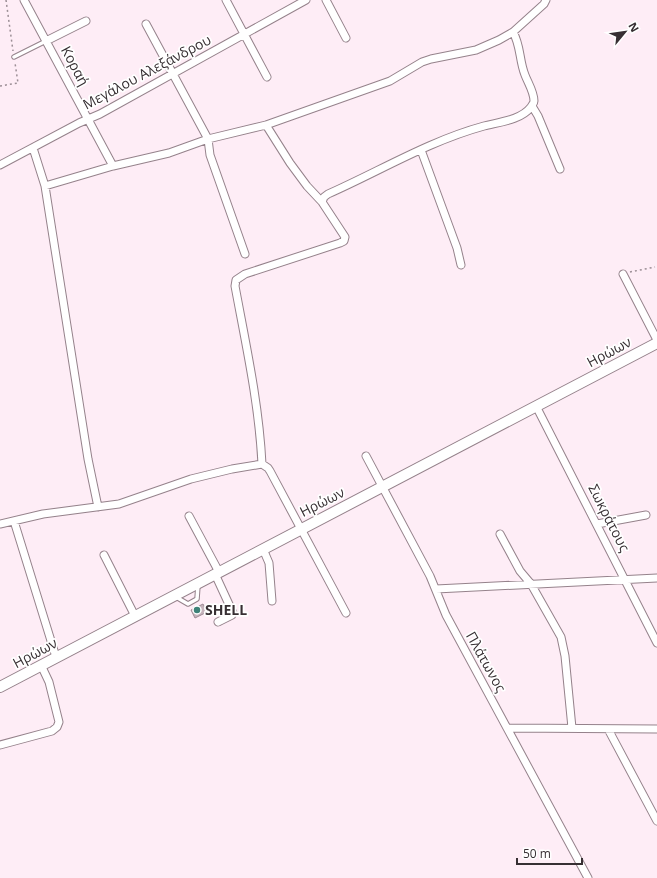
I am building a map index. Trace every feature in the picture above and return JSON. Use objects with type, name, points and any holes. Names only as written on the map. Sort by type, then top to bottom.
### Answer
[{"type":"street","name":"Κοραή","points":[[24,0],[113,166]]},
{"type":"street","points":[[226,0],[267,77]]},
{"type":"street","name":"Μεγάλου Αλεξάνδρου","points":[[0,165],[100,114],[306,0]]},
{"type":"street","points":[[326,0],[346,38]]},
{"type":"street","points":[[45,186],[113,166],[169,153],[208,139],[266,125],[390,81],[422,62],[476,50],[513,32],[544,4],[546,0]]},
{"type":"street","points":[[46,41],[86,21]]},
{"type":"street","points":[[146,24],[208,139],[210,155],[245,254]]},
{"type":"street","points":[[322,202],[324,197],[328,194],[430,145],[464,132],[515,118],[523,114],[532,106],[534,102],[533,96],[522,66],[518,41],[513,32]]},
{"type":"street","points":[[532,106],[538,116],[560,169]]},
{"type":"street","points":[[262,464],[253,384],[235,286],[236,280],[245,274],[344,241],[345,237],[322,202],[307,186],[290,163],[266,125]]},
{"type":"street","points":[[33,148],[45,186],[88,459],[98,507]]},
{"type":"street","points":[[421,150],[457,248],[461,265]]},
{"type":"street","points":[[623,274],[657,341]]},
{"type":"street","name":"Ηρώων","points":[[0,687],[657,341]]},
{"type":"street","name":"Σωκράτους","points":[[536,406],[657,643]]},
{"type":"street","name":"Πλάτωνος","points":[[366,456],[436,589],[446,616],[588,878]]},
{"type":"street","points":[[0,524],[43,514],[119,504],[167,487],[211,474],[262,464],[270,471],[302,528],[346,614]]},
{"type":"street","points":[[597,524],[646,515]]},
{"type":"street","points":[[189,516],[217,573],[234,613],[218,622]]},
{"type":"street","points":[[14,521],[56,657]]},
{"type":"street","points":[[500,534],[520,570],[532,584],[556,627],[563,643],[572,728]]},
{"type":"street","points":[[262,550],[269,563],[272,602]]},
{"type":"street","points":[[104,555],[135,616]]},
{"type":"street","points":[[436,589],[657,578]]},
{"type":"street","points":[[0,745],[52,731],[57,727],[59,722],[49,682],[41,665]]},
{"type":"street","points":[[507,728],[657,729]]},
{"type":"street","points":[[608,729],[657,821]]},
{"type":"lane","points":[[14,57],[46,41]]},
{"type":"path","points":[[0,86],[18,83],[6,0]]},
{"type":"path","points":[[623,274],[655,267]]},
{"type":"building","points":[[203,604],[207,612],[195,618],[191,610]]},
{"type":"place","name":"SHELL","points":[[197,610]]}]
